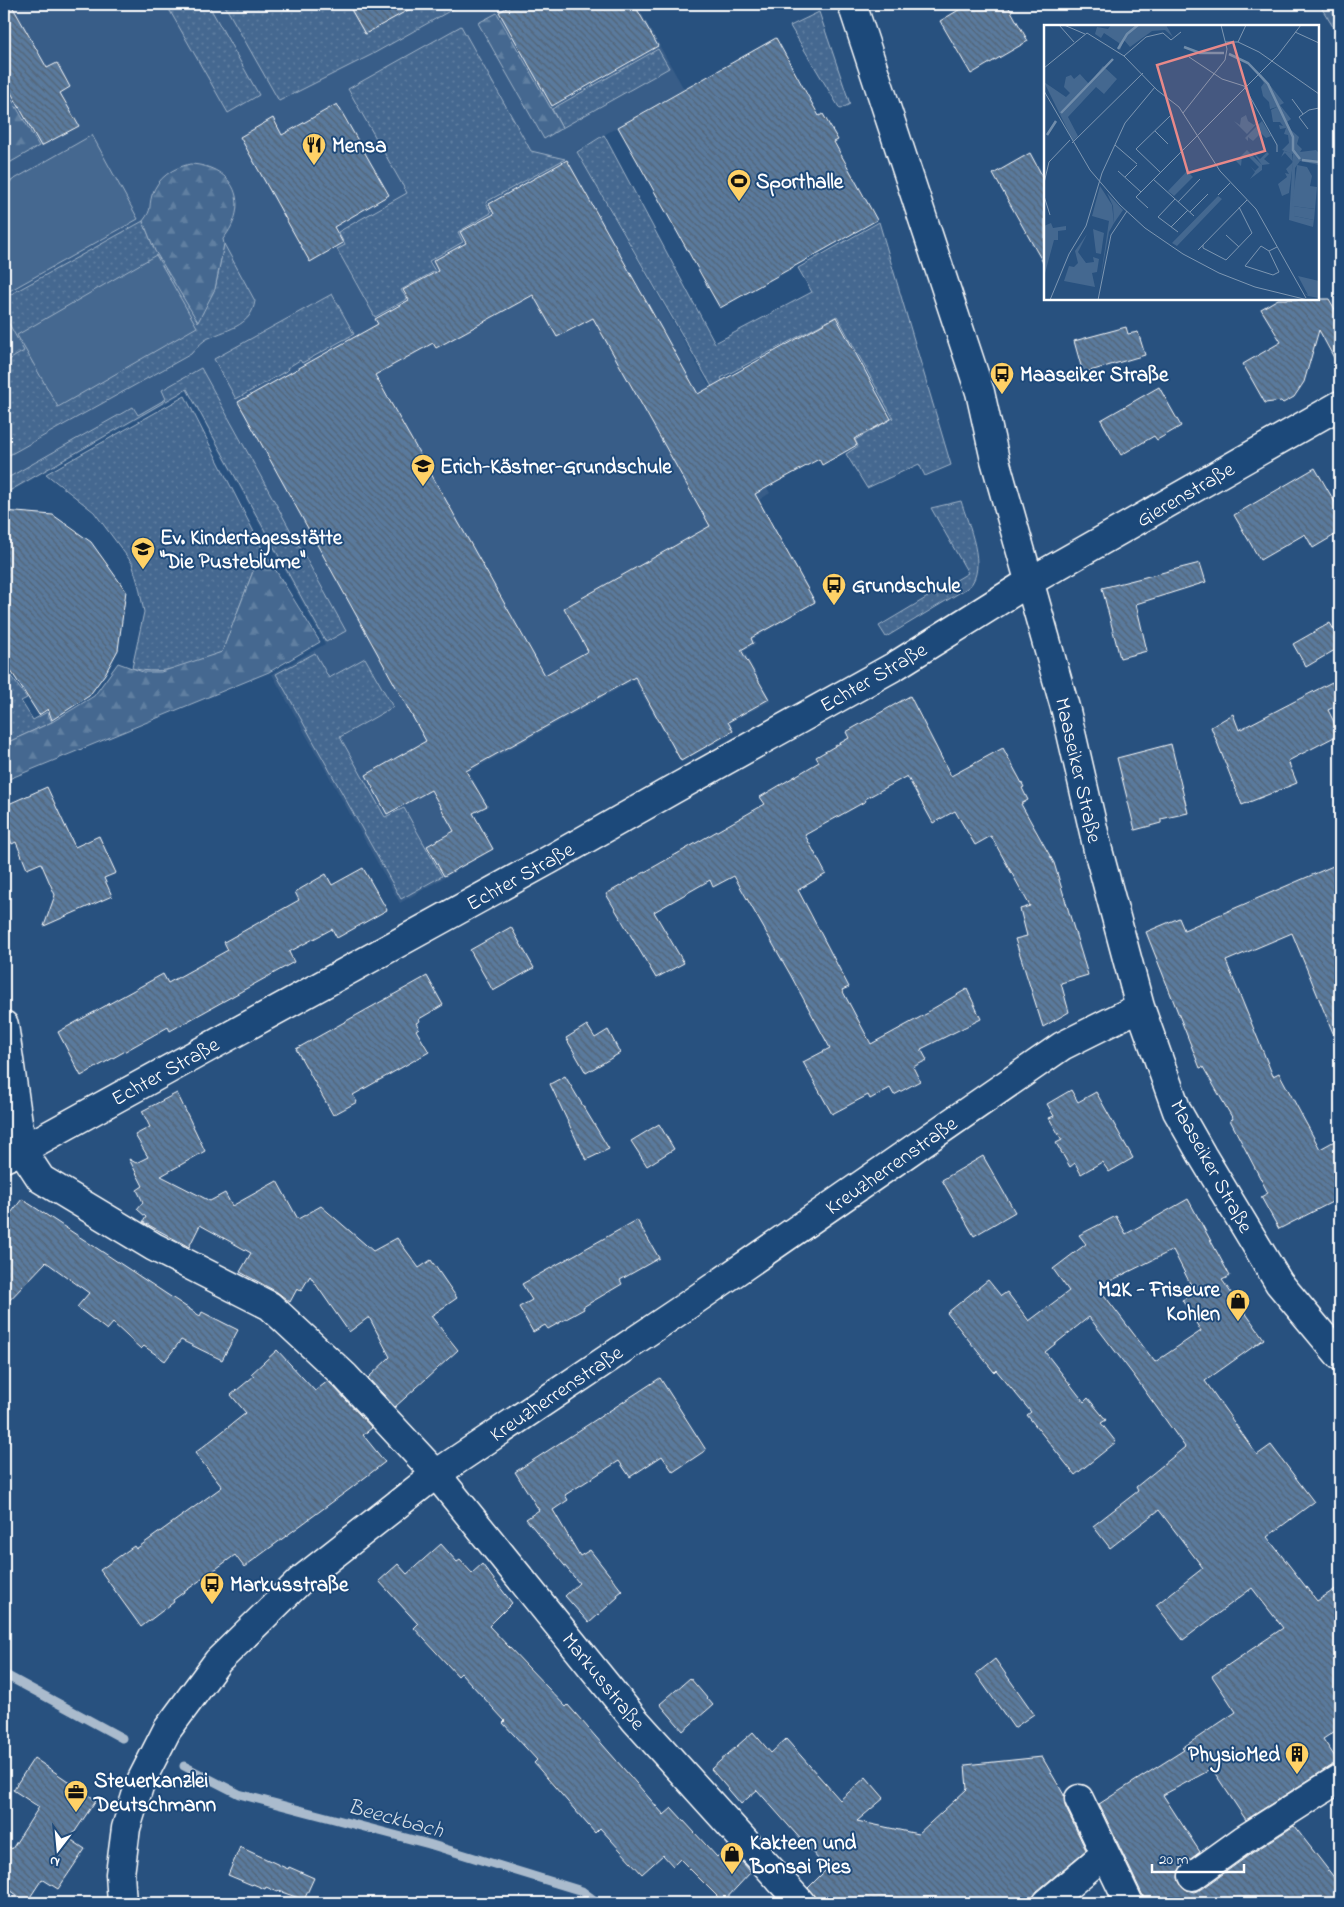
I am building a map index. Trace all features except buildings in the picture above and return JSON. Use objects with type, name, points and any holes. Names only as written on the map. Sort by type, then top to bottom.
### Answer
[{"type":"street","name":"Maaseiker Straße","points":[[852,4],[980,392],[996,460],[1066,711],[1098,850],[1140,1007],[1177,1111],[1279,1283],[1340,1356]]},
{"type":"street","name":"Gierenstraße","points":[[1029,582],[1340,406]]},
{"type":"street","name":"Echter Straße","points":[[13,1154],[549,860],[674,788],[895,666],[1029,582]]},
{"type":"street","name":"Kreuzherrenstraße","points":[[122,1903],[120,1874],[126,1828],[140,1783],[167,1730],[218,1661],[300,1581],[436,1474],[685,1308],[1062,1046],[1140,1007]]},
{"type":"street","name":"Markusstraße","points":[[4,1025],[13,1154],[41,1179],[154,1247],[270,1306],[345,1376],[436,1474],[634,1719],[801,1903]]},
{"type":"street","points":[[1193,1876],[1243,1840],[1340,1778]]},
{"type":"street","points":[[1079,1799],[1130,1903]]},
{"type":"street","points":[[1047,1903],[1103,1850]]},
{"type":"shaded area","points":[[4,4],[636,4],[684,89],[576,151],[770,493],[759,500],[816,602],[753,639],[756,644],[744,651],[771,701],[730,722],[734,732],[681,762],[634,680],[469,772],[488,807],[474,814],[494,849],[400,903],[272,674],[325,644],[187,391],[8,493],[4,485]]},
{"type":"green space","points":[[166,4],[208,4],[259,95],[228,113]]},
{"type":"green space","points":[[224,4],[288,4],[290,6],[294,4],[348,4],[365,34],[400,14],[394,4],[462,4],[371,55],[279,101]]},
{"type":"green space","points":[[1319,4],[1340,4],[1340,38]]},
{"type":"green space","points":[[819,12],[850,104],[840,109],[790,26]]},
{"type":"green space","points":[[497,13],[562,128],[544,139],[478,23]]},
{"type":"green space","points":[[461,26],[531,151],[565,159],[486,202],[491,213],[458,232],[463,242],[429,261],[435,271],[401,290],[407,299],[375,317],[337,249],[345,245],[338,232],[407,193],[348,89]]},
{"type":"green space","points":[[658,49],[669,68],[562,128],[552,109]]},
{"type":"green space","points":[[4,86],[39,146],[4,166]]},
{"type":"green space","points":[[92,135],[138,219],[4,294],[4,185]]},
{"type":"green space","points":[[604,135],[715,343],[812,292],[798,268],[879,222],[951,465],[925,476],[919,464],[867,488],[846,454],[858,446],[855,440],[893,418],[837,316],[721,378],[777,478],[768,484],[577,152]]},
{"type":"green space","points":[[190,164],[205,166],[218,172],[228,180],[234,190],[237,201],[236,213],[223,239],[224,244],[215,289],[198,322],[155,251],[143,221],[149,211],[152,195],[162,178],[178,168]]},
{"type":"green space","points":[[143,221],[155,251],[215,289],[224,244],[255,301],[253,310],[243,322],[205,340],[191,354],[4,458],[4,298]]},
{"type":"green space","points":[[156,255],[197,327],[58,407],[17,335]]},
{"type":"green space","points":[[332,294],[354,334],[302,363],[300,360],[287,368],[288,370],[236,399],[214,359]]},
{"type":"green space","points":[[7,320],[24,351],[4,363],[4,322]]},
{"type":"green space","points":[[201,368],[346,631],[326,642],[187,389],[4,494],[4,480],[133,407],[138,415],[166,399],[162,390]]},
{"type":"green space","points":[[185,396],[262,548],[222,652],[178,668],[155,671],[132,668],[144,612],[132,563],[94,512],[46,474]]},
{"type":"green space","points":[[961,501],[975,545],[977,569],[974,579],[969,587],[886,637],[879,626],[968,573],[931,508]]},
{"type":"green space","points":[[262,548],[320,642],[269,672],[4,781],[4,744],[52,722],[94,696],[118,663],[143,672],[161,672],[222,652]]},
{"type":"green space","points":[[315,653],[329,678],[365,658],[393,707],[340,737],[385,817],[404,808],[442,876],[401,899],[276,674]]},
{"type":"green space","points":[[4,667],[27,698],[21,701],[33,720],[47,712],[52,722],[4,744]]},
{"type":"waterway","name":"Beeckbach","points":[[4,1674],[122,1738]]},
{"type":"waterway","name":"Beeckbach","points":[[184,1766],[239,1794],[429,1844],[582,1891],[598,1903]]},
{"type":"place","name":"Mensa","points":[[314,166]]},
{"type":"place","name":"Sporthalle","points":[[739,202]]},
{"type":"place","name":"Maaseiker Straße","points":[[1002,395]]},
{"type":"place","name":"Erich-Kästner-Grundschule","points":[[423,487]]},
{"type":"place","name":"Ev. Kindertagesstätte \"Die Pusteblume\"","points":[[143,570]]},
{"type":"place","name":"Grundschule","points":[[834,606]]},
{"type":"place","name":"M2K - Friseure Kohlen","points":[[1238,1322]]},
{"type":"place","name":"Markusstraße","points":[[212,1605]]},
{"type":"place","name":"PhysioMed","points":[[1297,1775]]},
{"type":"place","name":"Steuerkanzlei Deutschmann","points":[[76,1813]]},
{"type":"place","name":"Kakteen und Bonsai Pies","points":[[732,1875]]}]
